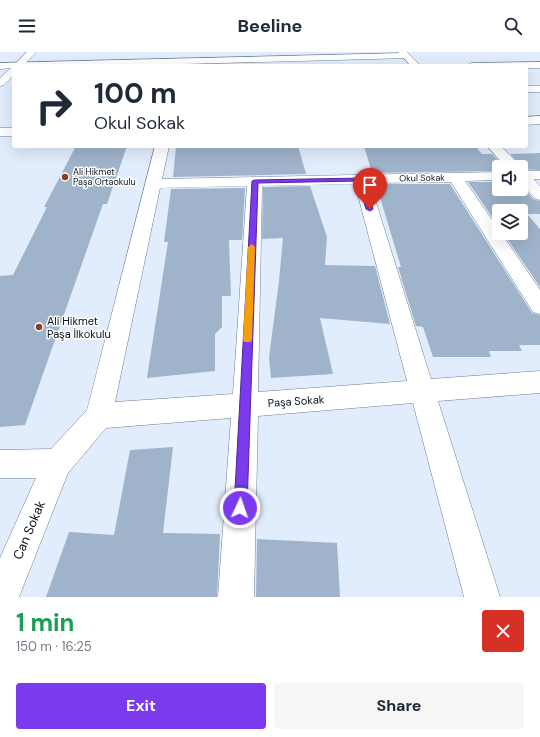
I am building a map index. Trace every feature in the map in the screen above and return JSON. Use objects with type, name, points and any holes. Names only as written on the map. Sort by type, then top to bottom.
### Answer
[{"type":"street","points":[[20,64],[32,52]]},
{"type":"street","points":[[127,64],[134,52]]},
{"type":"street","points":[[127,64],[224,59],[315,59],[404,54],[414,64]]},
{"type":"street","points":[[530,55],[540,61]]},
{"type":"street","points":[[528,65],[540,65]]},
{"type":"street","points":[[0,66],[12,67]]},
{"type":"street","points":[[0,83],[12,72]]},
{"type":"street","points":[[528,89],[540,89]]},
{"type":"street","points":[[528,121],[540,120]]},
{"type":"street","points":[[0,132],[12,132]]},
{"type":"street","points":[[0,464],[57,463],[99,416],[162,148]]},
{"type":"street","points":[[496,148],[507,160]]},
{"type":"street","points":[[528,174],[540,175]]},
{"type":"street","name":"Okul Sokak","points":[[154,184],[492,176]]},
{"type":"street","points":[[455,177],[540,306]]},
{"type":"street","points":[[361,179],[482,597]]},
{"type":"street","points":[[236,597],[255,181]]},
{"type":"street","points":[[528,182],[540,195]]},
{"type":"street","name":"Paşa Sokak","points":[[99,416],[540,382]]},
{"type":"street","name":"Can Sokak","points":[[1,597],[57,463]]},
{"type":"building","name":"Ali Hikmet Paşa İlkokulu","points":[[75,148],[126,148],[107,204],[103,204],[25,425],[0,427],[0,276],[13,275],[47,207],[44,207]]},
{"type":"building","points":[[176,148],[299,148],[306,174],[173,177]]},
{"type":"building","points":[[365,148],[477,148],[482,154],[492,154],[498,160],[492,160],[492,171],[372,173]]},
{"type":"building","points":[[540,153],[540,170],[528,169],[528,160],[516,160],[510,154]]},
{"type":"building","points":[[468,182],[492,182],[492,196],[528,196],[528,193],[533,199],[540,201],[540,214],[528,214],[528,204],[492,204],[492,217]]},
{"type":"building","points":[[376,184],[450,184],[532,313],[540,315],[540,345],[519,345],[522,351],[489,351],[491,357],[433,357],[423,327],[416,326],[398,267],[401,267]]},
{"type":"building","points":[[310,186],[327,237],[325,265],[375,266],[390,324],[320,318],[333,374],[271,378],[269,357],[283,238],[262,239],[263,187]]},
{"type":"building","points":[[245,188],[242,240],[229,240],[231,296],[222,296],[222,327],[215,334],[215,371],[147,378],[168,242],[164,242],[171,189]]},
{"type":"building","points":[[528,215],[540,229],[540,287],[508,240],[528,240]]},
{"type":"building","points":[[173,447],[163,533],[220,534],[217,597],[46,597],[69,532],[114,535],[130,450]]},
{"type":"building","points":[[257,539],[337,543],[340,597],[256,597]]},
{"type":"slow traffic","points":[[248,339],[252,247]]},
{"type":"place","name":"Ali Hikmet Paşa Ortaokulu","points":[[65,177]]},
{"type":"place","name":"Ali Hikmet Paşa İlkokulu","points":[[39,327]]},
{"type":"route","points":[[240,508],[255,181],[361,179],[370,209]]}]
